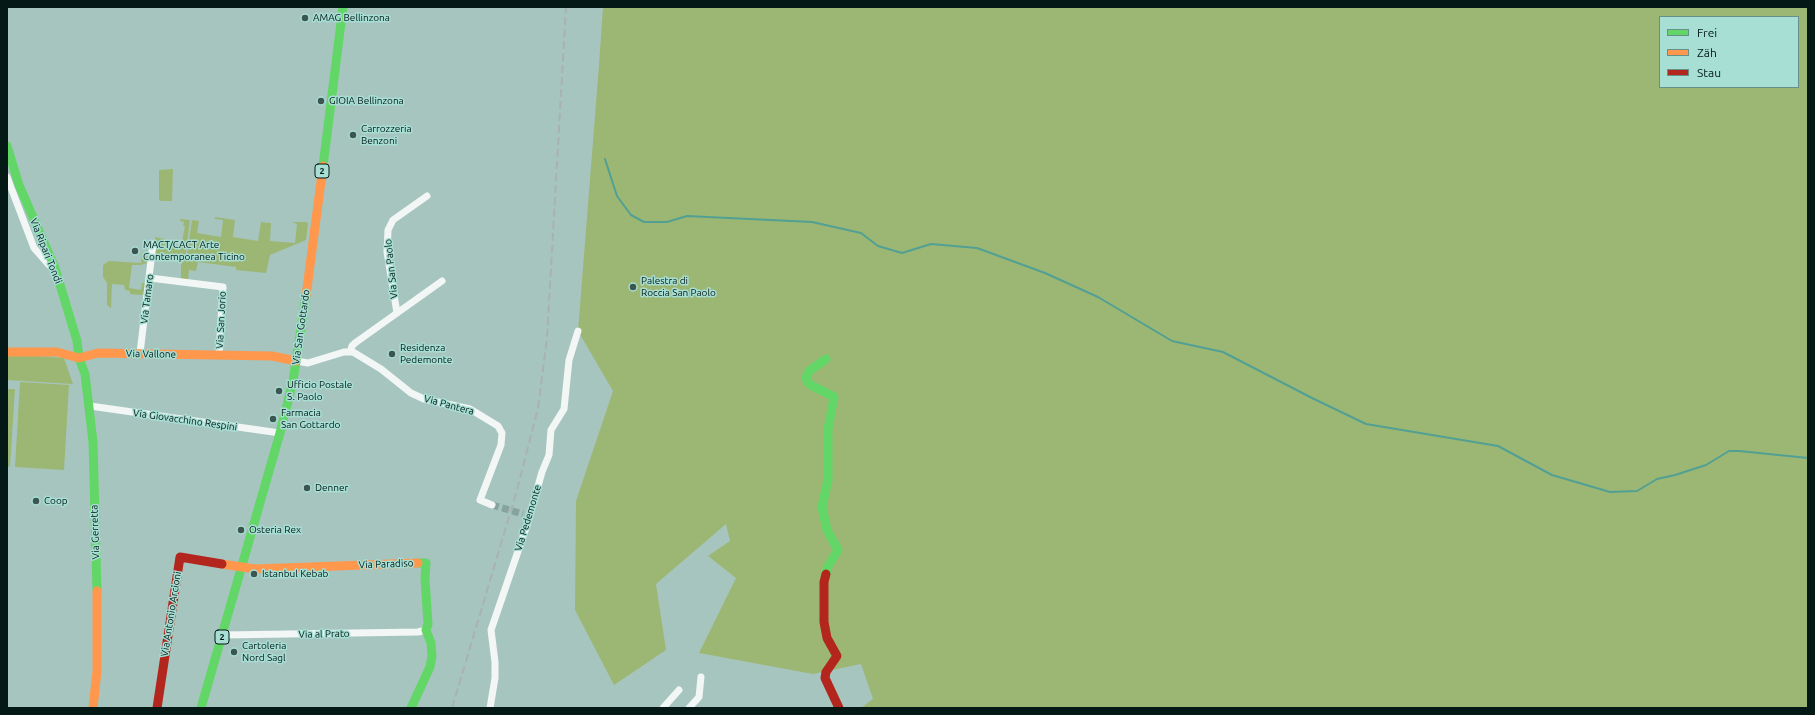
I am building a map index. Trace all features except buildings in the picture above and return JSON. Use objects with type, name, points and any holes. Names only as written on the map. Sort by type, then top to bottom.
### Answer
[{"type":"street","name":"Via San Gottardo","points":[[201,708],[280,434],[296,361],[343,7]]},
{"type":"street","name":"Via Ripari Tondi","points":[[7,146],[19,185],[55,268],[77,341],[79,358]]},
{"type":"street","points":[[7,177],[34,248],[49,265],[55,268]]},
{"type":"street","name":"Via San Paolo","points":[[397,313],[387,252],[388,230],[393,220],[427,196]]},
{"type":"street","name":"Via Tamaro","points":[[140,353],[153,244]]},
{"type":"street","name":"Via San Jorio","points":[[150,278],[223,287],[219,355]]},
{"type":"street","points":[[296,361],[308,363],[350,352],[355,343],[442,281]]},
{"type":"street","name":"Via Pedemonte","points":[[490,708],[495,678],[495,662],[491,630],[526,515],[549,456],[551,430],[564,409],[569,360],[578,331]]},
{"type":"street","name":"Via Vallone","points":[[7,352],[57,352],[79,358],[98,353],[272,356],[296,361]]},
{"type":"street","name":"Via Pantera","points":[[350,352],[371,363],[411,393],[424,399],[470,409],[498,426],[502,433],[501,445],[480,500],[492,505]]},
{"type":"street","name":"Via Gerretta","points":[[79,358],[85,374],[90,406],[93,449],[98,638],[94,708]]},
{"type":"street","points":[[826,359],[809,371],[806,378],[809,384],[834,397],[828,429],[828,480],[822,507],[827,530],[838,550],[837,554],[827,568],[824,582],[824,622],[827,638],[837,656],[826,672],[825,678],[839,708]]},
{"type":"street","name":"Via Giovacchino Respini","points":[[90,406],[280,434]]},
{"type":"street","name":"Via Antonio Arcioni","points":[[157,708],[180,557],[242,566]]},
{"type":"street","name":"Via Paradiso","points":[[242,566],[255,569],[426,563],[425,578],[428,619],[426,630],[432,648],[432,660],[411,708]]},
{"type":"street","name":"Via al Prato","points":[[222,635],[418,632],[426,630]]},
{"type":"street","points":[[689,708],[698,697],[701,677]]},
{"type":"street","points":[[663,708],[679,690]]},
{"type":"green space","points":[[603,7],[1808,7],[1808,708],[861,708],[873,699],[861,664],[813,674],[699,653],[736,578],[708,556],[730,541],[726,524],[656,584],[666,650],[614,685],[575,610],[576,501],[613,391],[578,331]]},
{"type":"green space","points":[[173,169],[172,201],[161,201],[159,199],[159,170]]},
{"type":"green space","points":[[215,217],[235,220],[233,237],[258,241],[261,222],[271,223],[270,241],[295,243],[297,224],[292,222],[307,222],[306,240],[270,255],[266,273],[236,270],[236,267],[198,262],[196,271],[189,270],[188,279],[181,279],[181,264],[184,261],[155,256],[155,237],[165,239],[165,244],[181,246],[185,226],[183,226],[184,222],[180,221],[180,219],[190,220],[186,261],[192,220],[199,221],[197,233],[221,237],[223,220],[215,219]]},
{"type":"green space","points":[[142,253],[148,257],[149,262],[141,265],[132,265],[129,288],[141,290],[142,283],[146,283],[144,295],[130,294],[130,291],[125,290],[124,285],[112,284],[111,308],[107,305],[107,283],[103,277],[103,265],[109,261],[141,263]]},
{"type":"green space","points":[[7,354],[64,358],[73,384],[7,380]]},
{"type":"green space","points":[[20,382],[69,385],[64,470],[15,467]]},
{"type":"green space","points":[[7,389],[15,389],[10,467],[7,466]]},
{"type":"waterway","points":[[605,159],[617,196],[631,215],[644,222],[667,222],[687,216],[812,222],[861,233],[878,246],[902,253],[931,244],[977,248],[1045,273],[1098,297],[1172,341],[1223,352],[1366,424],[1498,446],[1552,475],[1610,492],[1637,491],[1657,479],[1706,465],[1729,451],[1808,458]]},
{"type":"tunnel","points":[[492,505],[523,514]]},
{"type":"railway","points":[[452,708],[517,490],[538,408],[547,338],[566,7]]},
{"type":"traffic: fast","points":[[323,166],[343,7]]},
{"type":"traffic: fast","points":[[7,146],[19,185],[55,268],[77,341],[79,358],[85,374],[93,442],[97,591]]},
{"type":"traffic: fast","points":[[201,708],[280,433],[293,381],[306,296]]},
{"type":"traffic: fast","points":[[826,359],[809,371],[806,378],[809,384],[834,397],[828,429],[828,480],[822,507],[827,530],[838,550],[827,568],[826,574]]},
{"type":"traffic: fast","points":[[411,708],[430,667],[432,656],[431,643],[426,630],[428,624],[425,578],[426,563],[418,563]]},
{"type":"traffic: slow","points":[[306,296],[323,166]]},
{"type":"traffic: slow","points":[[7,352],[57,352],[79,358],[98,353],[272,356],[296,361]]},
{"type":"traffic: slow","points":[[222,564],[255,569],[418,563]]},
{"type":"traffic: slow","points":[[93,708],[97,671],[97,591]]},
{"type":"traffic: jam","points":[[157,708],[180,557],[222,564]]},
{"type":"traffic: jam","points":[[826,574],[824,582],[824,622],[827,638],[837,656],[826,672],[825,678],[839,708]]},
{"type":"place","name":"AMAG Bellinzona","points":[[305,18]]},
{"type":"place","name":"GIOIA Bellinzona","points":[[321,101]]},
{"type":"place","name":"Carrozzeria Benzoni","points":[[353,135]]},
{"type":"place","name":"MACT/CACT Arte Contemporanea Ticino","points":[[135,251]]},
{"type":"place","name":"Palestra di Roccia San Paolo","points":[[633,287]]},
{"type":"place","name":"Residenza Pedemonte","points":[[392,354]]},
{"type":"place","name":"Ufficio Postale S. Paolo","points":[[279,391]]},
{"type":"place","name":"Farmacia San Gottardo","points":[[273,419]]},
{"type":"place","name":"Denner","points":[[307,488]]},
{"type":"place","name":"Coop","points":[[36,501]]},
{"type":"place","name":"Osteria Rex","points":[[241,530]]},
{"type":"place","name":"Istanbul Kebab","points":[[254,574]]},
{"type":"place","name":"Cartoleria Nord Sagl","points":[[234,652]]}]
